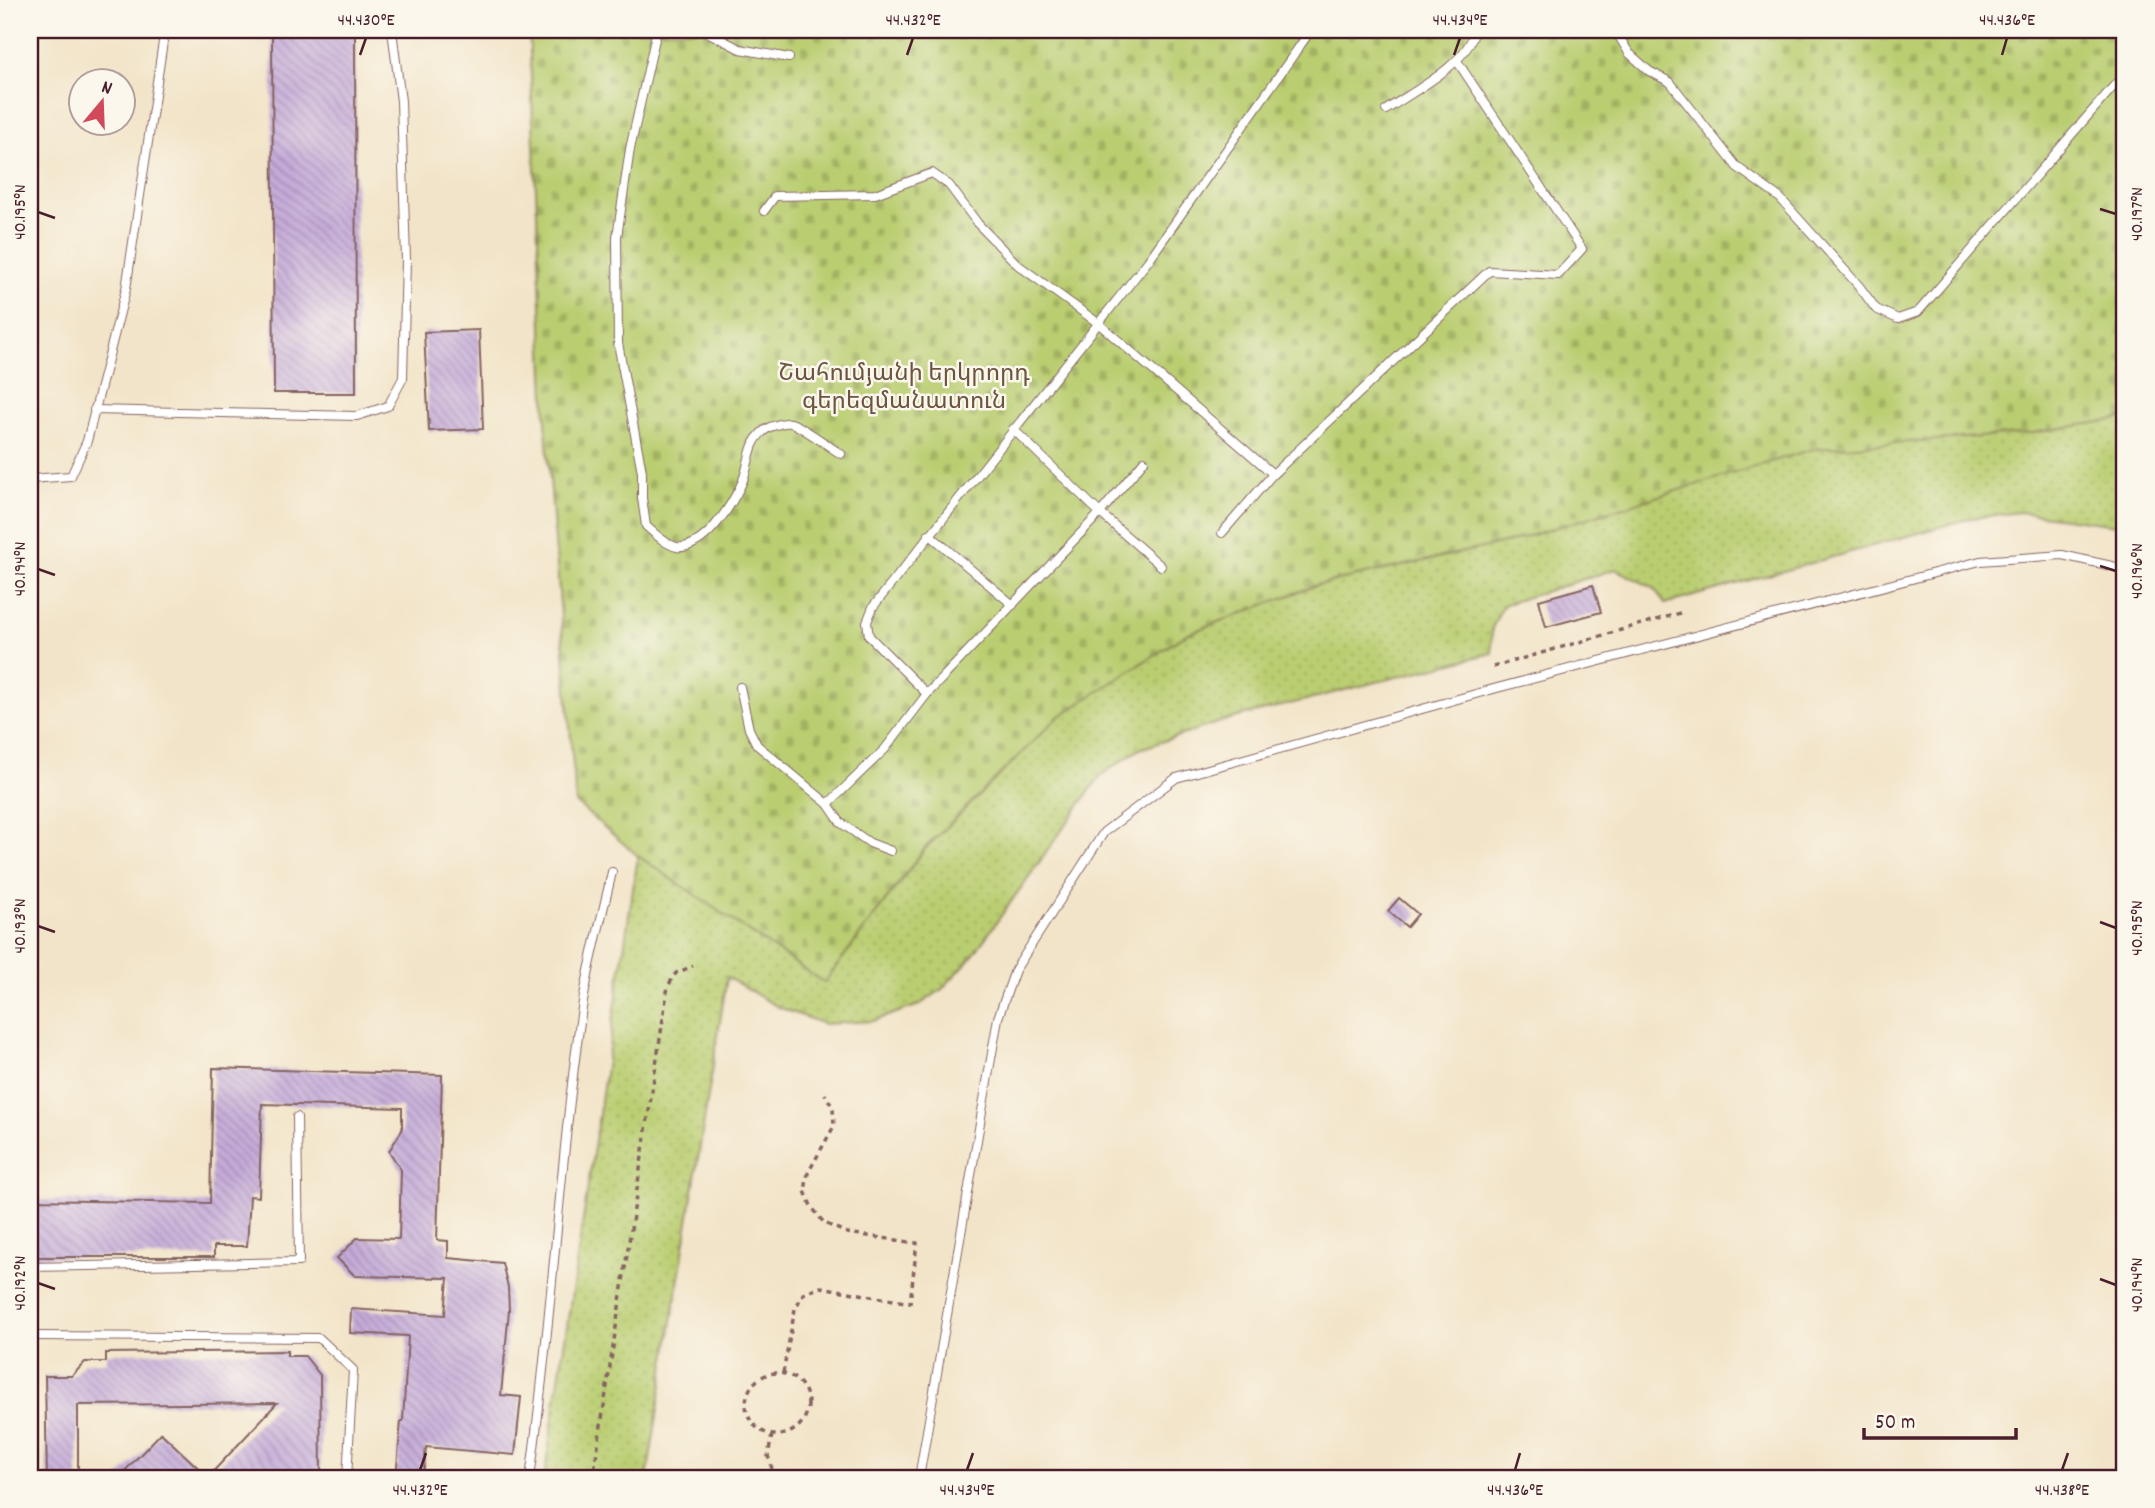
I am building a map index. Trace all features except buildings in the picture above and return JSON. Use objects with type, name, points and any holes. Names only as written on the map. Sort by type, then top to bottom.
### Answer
[{"type":"lane","points":[[30,479],[71,476],[87,441],[126,289],[166,30]]},
{"type":"lane","points":[[94,410],[357,416],[388,406],[403,378],[406,260],[401,101],[392,30]]},
{"type":"lane","points":[[657,30],[629,149],[617,237],[618,343],[642,472],[646,526],[677,547],[706,537],[741,485],[759,433],[776,425],[792,423],[841,454]]},
{"type":"lane","points":[[704,30],[740,49],[789,58]]},
{"type":"lane","points":[[927,694],[869,636],[867,622],[873,607],[1148,261],[1311,30]]},
{"type":"lane","points":[[1386,110],[1457,61],[1475,30]]},
{"type":"lane","points":[[1615,30],[1629,53],[1649,71],[1670,82],[1737,167],[1780,198],[1859,286],[1876,309],[1898,319],[1918,312],[2125,73]]},
{"type":"lane","points":[[1222,533],[1273,474],[1489,271],[1558,275],[1581,248],[1457,61]]},
{"type":"lane","points":[[764,211],[775,197],[875,194],[932,173],[949,185],[978,224],[1018,265],[1098,323],[1273,474]]},
{"type":"lane","points":[[1013,429],[1100,513],[1161,566]]},
{"type":"lane","points":[[828,804],[885,749],[927,694],[1100,513],[1144,461]]},
{"type":"lane","points":[[929,534],[1013,605]]},
{"type":"lane","points":[[919,1478],[998,1018],[1015,970],[1104,832],[1125,816],[1176,778],[1497,688],[1980,561],[2062,555],[2125,569]]},
{"type":"lane","points":[[740,687],[749,729],[757,746],[828,804],[841,823],[870,843],[891,851]]},
{"type":"lane","points":[[530,1478],[540,1408],[582,1006],[612,873]]},
{"type":"lane","points":[[30,1267],[299,1262],[297,1117]]},
{"type":"lane","points":[[30,1336],[319,1338],[353,1370],[347,1478]]},
{"type":"path","points":[[1493,667],[1680,614]]},
{"type":"path","points":[[593,1478],[668,986],[676,973],[692,966]]},
{"type":"path","points":[[783,1373],[795,1309],[803,1294],[821,1287],[910,1303],[917,1243],[847,1233],[824,1223],[811,1206],[805,1191],[808,1173],[834,1126],[832,1108],[825,1094]]},
{"type":"path","points":[[783,1373],[801,1384],[808,1404],[806,1414],[793,1431],[772,1435],[762,1432],[748,1418],[746,1399],[749,1389],[763,1375],[783,1373]]},
{"type":"path","points":[[772,1435],[768,1456],[775,1478]]},
{"type":"green space","name":"Շահումյանի երկրորդ գերեզմանատուն","points":[[529,30],[2125,30],[2125,418],[2033,433],[1509,542],[1317,585],[1187,634],[1057,718],[925,848],[824,983],[638,856],[576,803],[547,442]]},
{"type":"green space","points":[[2125,418],[2125,526],[2019,512],[1972,518],[1665,604],[1654,588],[1615,569],[1503,605],[1492,628],[1492,653],[1226,720],[1140,749],[1101,775],[971,958],[941,990],[919,1005],[873,1021],[824,1024],[778,1007],[727,977],[647,1478],[544,1478],[638,856],[824,983],[925,849],[1057,718],[1187,634],[1317,585],[1509,542],[1813,449],[2033,433]]}]
